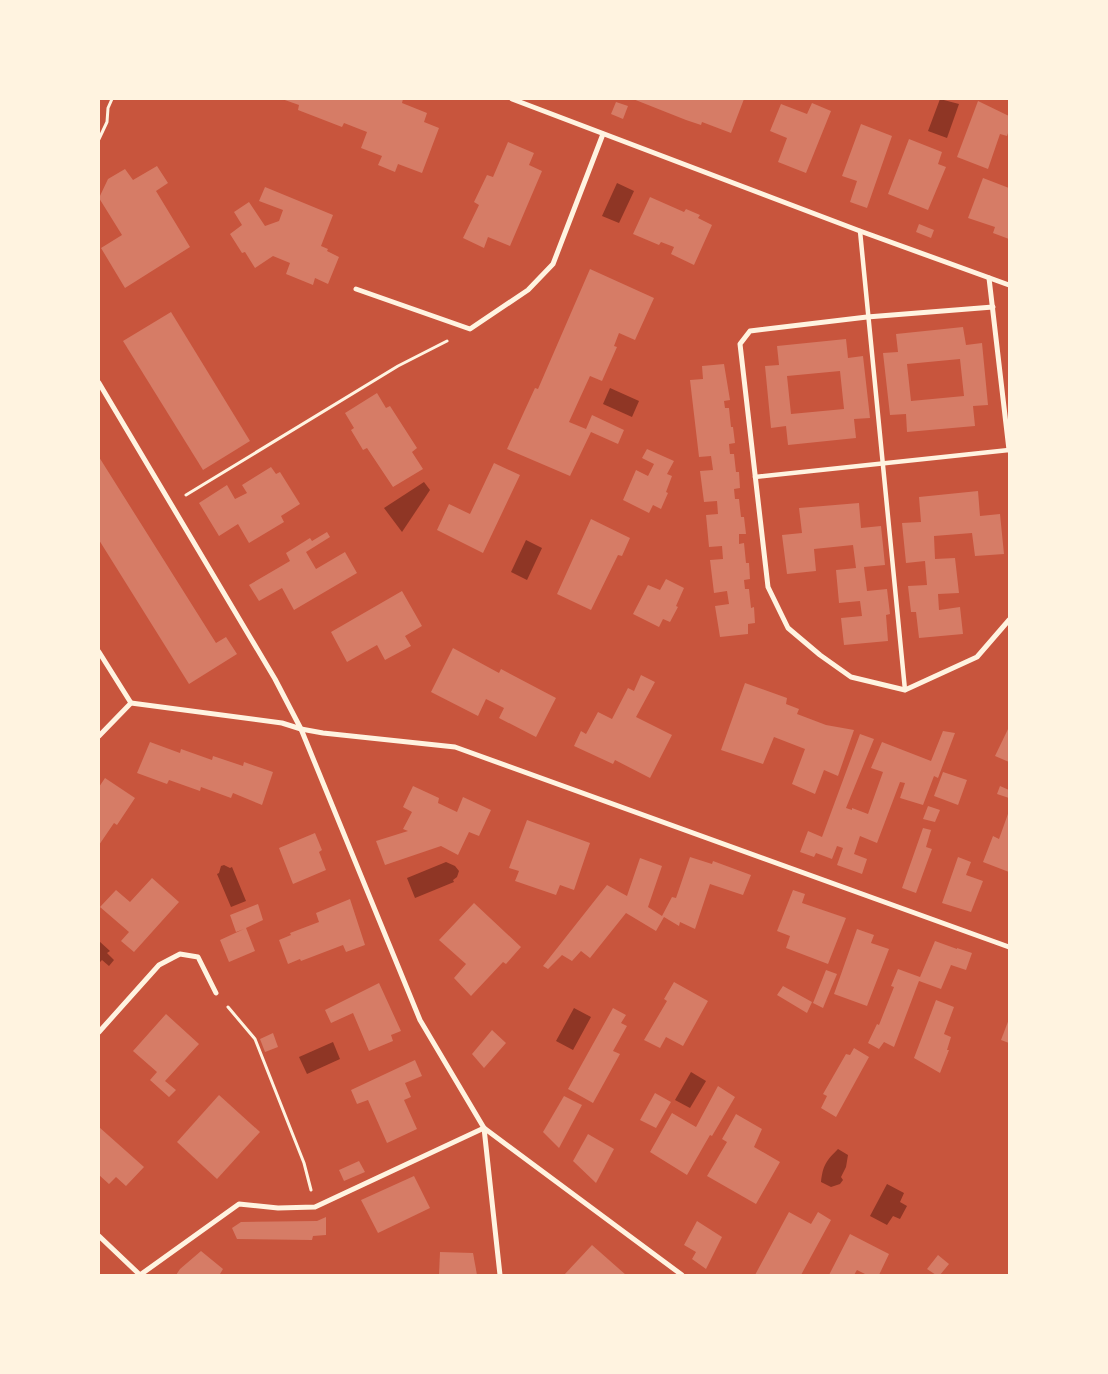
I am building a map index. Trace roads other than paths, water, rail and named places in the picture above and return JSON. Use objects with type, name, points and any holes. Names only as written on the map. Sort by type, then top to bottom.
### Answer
[{"type":"street","points":[[512,99],[860,231],[1009,285]]},
{"type":"street","points":[[356,289],[470,330],[528,290],[553,264],[603,134]]},
{"type":"street","points":[[860,231],[905,690]]},
{"type":"street","points":[[755,478],[1009,450],[989,278]]},
{"type":"street","points":[[993,307],[867,316],[750,332],[740,344],[768,587],[788,628],[820,655],[851,677],[905,690],[977,657],[1009,620]]},
{"type":"street","points":[[99,383],[275,679],[301,729],[420,1020],[484,1128],[682,1275]]},
{"type":"street","points":[[99,652],[131,703]]},
{"type":"street","points":[[131,703],[282,723],[301,729],[455,747],[1009,947]]},
{"type":"street","points":[[99,736],[131,703]]},
{"type":"street","points":[[99,1032],[159,965],[180,954],[198,957],[216,993]]},
{"type":"street","points":[[99,1236],[140,1275],[239,1204],[278,1208],[315,1207],[484,1128]]},
{"type":"street","points":[[484,1128],[500,1275]]}]
